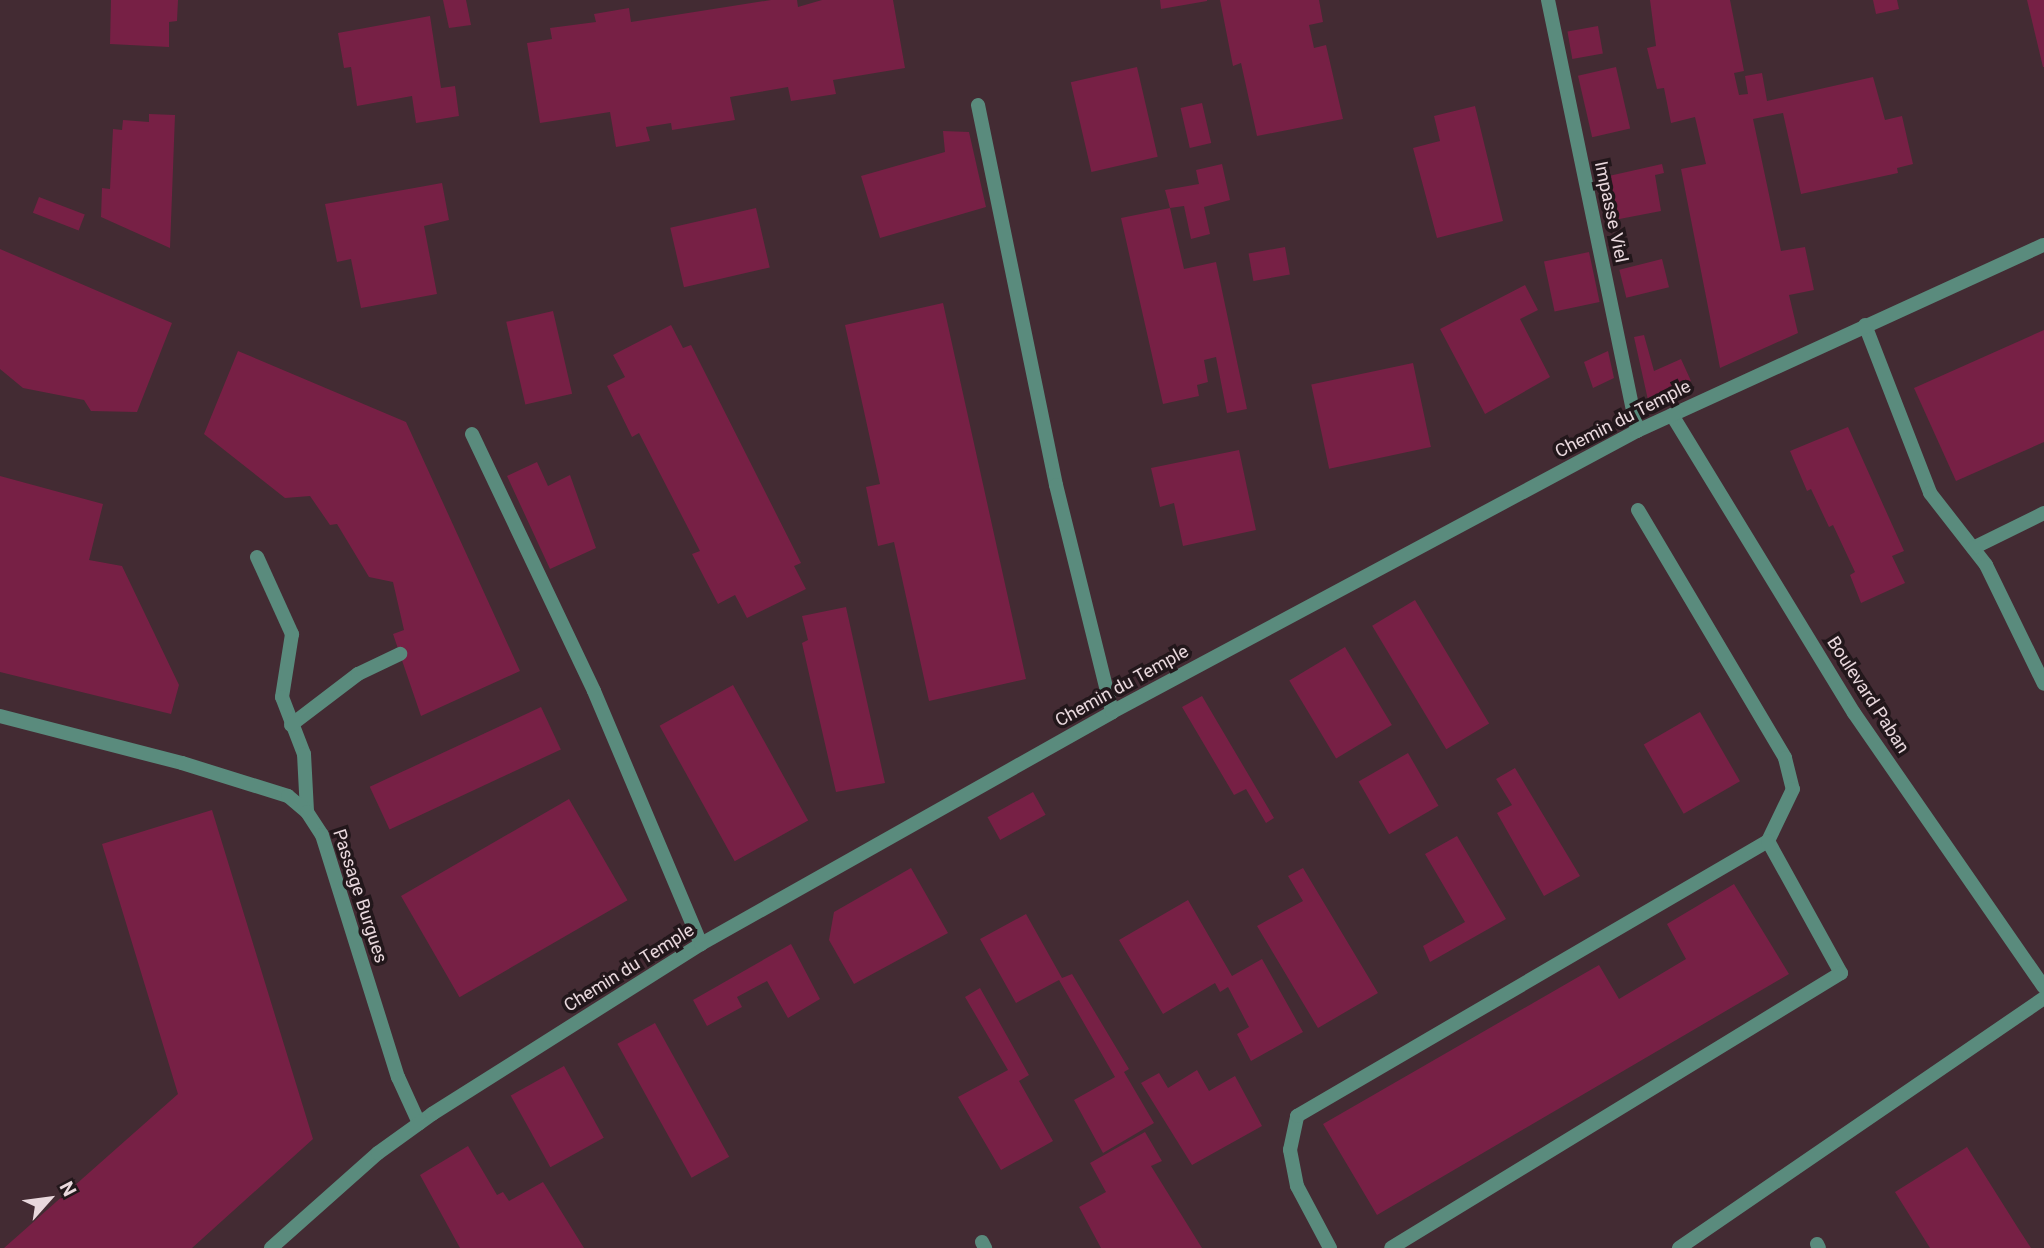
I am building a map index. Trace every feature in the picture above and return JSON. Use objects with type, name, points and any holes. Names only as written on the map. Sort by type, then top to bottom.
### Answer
[{"type":"street","name":"Impasse Viel","points":[[1548,0],[1637,431]]},
{"type":"street","points":[[978,105],[1056,485],[1112,712]]},
{"type":"street","name":"Chemin du Temple","points":[[271,1248],[419,1123],[701,944],[1112,712],[1637,431],[2044,245]]},
{"type":"street","points":[[1865,325],[1930,493],[1986,565],[2044,684]]},
{"type":"street","name":"Boulevard Paban","points":[[1672,415],[1854,713],[2044,987]]},
{"type":"street","points":[[472,435],[594,691],[701,944]]},
{"type":"street","points":[[1330,1248],[1297,1185],[1290,1150],[1297,1116],[1768,841],[1793,789],[1785,758],[1638,510]]},
{"type":"street","points":[[1973,548],[2044,513]]},
{"type":"street","points":[[257,557],[292,634],[282,697],[290,725],[304,754],[307,812]]},
{"type":"street","points":[[290,725],[358,674],[400,654]]},
{"type":"street","name":"Passage Burgues","points":[[0,716],[182,763],[288,796],[307,812],[323,835],[398,1077],[419,1123]]},
{"type":"street","points":[[1391,1248],[1841,974],[1768,841]]},
{"type":"street","points":[[1679,1248],[2044,998]]},
{"type":"building","points":[[111,0],[178,0],[177,21],[169,22],[169,47],[110,44]]},
{"type":"building","points":[[443,0],[466,0],[471,25],[449,28]]},
{"type":"building","points":[[771,0],[797,0],[798,7],[822,0],[893,0],[905,68],[833,80],[836,94],[791,101],[788,87],[730,97],[735,120],[672,130],[671,123],[646,127],[650,141],[616,147],[610,112],[540,123],[527,43],[552,39],[550,28],[596,22],[594,14],[629,8],[631,22]]},
{"type":"building","points":[[1160,0],[1207,0],[1207,1],[1161,9]]},
{"type":"building","points":[[1220,0],[1319,0],[1323,22],[1309,25],[1314,48],[1326,45],[1343,119],[1257,136],[1241,63],[1233,66]]},
{"type":"building","points":[[1650,0],[1730,0],[1744,71],[1734,73],[1739,95],[1748,94],[1745,76],[1762,73],[1767,101],[1873,77],[1885,120],[1902,116],[1913,164],[1897,168],[1898,173],[1801,194],[1783,113],[1753,119],[1781,251],[1805,247],[1814,290],[1789,295],[1798,333],[1720,368],[1681,169],[1706,164],[1695,117],[1671,123],[1664,88],[1657,89],[1647,48],[1656,46]]},
{"type":"building","points":[[1873,0],[1897,0],[1899,9],[1876,14]]},
{"type":"building","points":[[2027,0],[2044,0],[2044,67],[2043,67]]},
{"type":"building","points":[[430,16],[441,88],[455,86],[459,116],[416,123],[412,96],[357,106],[351,67],[344,68],[338,33]]},
{"type":"building","points":[[1598,26],[1603,54],[1572,59],[1567,31]]},
{"type":"building","points":[[1137,67],[1158,157],[1091,172],[1071,82]]},
{"type":"building","points":[[1616,67],[1630,128],[1592,137],[1578,76]]},
{"type":"building","points":[[1202,103],[1211,143],[1190,148],[1181,108]]},
{"type":"building","points":[[1475,106],[1503,221],[1437,238],[1413,148],[1440,141],[1434,116]]},
{"type":"building","points":[[149,114],[175,115],[170,248],[101,217],[102,188],[110,189],[113,129],[122,130],[123,120],[149,122]]},
{"type":"building","points":[[943,131],[969,132],[986,207],[880,238],[861,176],[945,152]]},
{"type":"building","points":[[1222,164],[1230,200],[1204,207],[1210,234],[1191,239],[1184,206],[1170,208],[1165,190],[1199,184],[1196,170]]},
{"type":"building","points":[[1662,164],[1664,173],[1655,175],[1661,211],[1609,221],[1600,178]]},
{"type":"building","points":[[442,183],[449,220],[424,226],[437,294],[361,308],[351,259],[337,262],[325,204]]},
{"type":"building","points":[[39,197],[85,215],[79,230],[33,213]]},
{"type":"building","points":[[756,208],[770,267],[684,287],[670,228]]},
{"type":"building","points":[[1170,208],[1184,269],[1216,262],[1247,409],[1227,413],[1216,357],[1204,360],[1208,382],[1197,385],[1199,396],[1163,404],[1121,218]]},
{"type":"building","points":[[1285,247],[1290,275],[1253,281],[1249,253]]},
{"type":"building","points":[[0,249],[172,323],[137,412],[91,411],[84,400],[23,388],[0,369]]},
{"type":"building","points":[[1589,252],[1600,302],[1555,311],[1544,262]]},
{"type":"building","points":[[1662,259],[1669,287],[1626,298],[1619,270]]},
{"type":"building","points":[[1525,285],[1538,310],[1520,319],[1550,377],[1485,414],[1440,329]]},
{"type":"building","points":[[943,303],[1026,679],[929,701],[894,542],[878,546],[866,487],[880,484],[845,325]]},
{"type":"building","points":[[553,311],[572,394],[525,405],[506,322]]},
{"type":"building","points":[[671,325],[683,348],[691,345],[801,563],[794,566],[806,589],[747,618],[735,595],[718,604],[692,554],[700,551],[639,433],[632,437],[607,386],[625,377],[613,355]]},
{"type":"building","points":[[2044,330],[2044,442],[1956,481],[1914,388]]},
{"type":"building","points":[[1644,335],[1654,371],[1681,359],[1691,381],[1648,400],[1634,337]]},
{"type":"building","points":[[238,351],[406,422],[520,671],[421,716],[393,634],[404,630],[393,582],[369,577],[337,524],[330,525],[310,496],[285,498],[204,434]]},
{"type":"building","points":[[1608,351],[1614,378],[1593,388],[1584,362]]},
{"type":"building","points":[[1413,363],[1431,447],[1329,469],[1311,385]]},
{"type":"building","points":[[1848,427],[1904,551],[1892,556],[1905,583],[1861,603],[1850,575],[1855,572],[1833,525],[1829,527],[1811,489],[1807,491],[1790,451]]},
{"type":"building","points":[[1239,450],[1256,530],[1183,546],[1174,503],[1160,507],[1151,468]]},
{"type":"building","points":[[537,462],[548,486],[570,475],[596,548],[550,569],[507,476]]},
{"type":"building","points":[[0,476],[103,504],[89,560],[122,566],[179,685],[171,714],[0,672]]},
{"type":"building","points":[[1415,600],[1489,723],[1446,749],[1372,626]]},
{"type":"building","points":[[846,607],[885,783],[836,792],[802,643],[808,640],[802,616]]},
{"type":"building","points":[[1345,647],[1392,725],[1336,758],[1289,680]]},
{"type":"building","points":[[733,685],[808,821],[735,861],[660,726]]},
{"type":"building","points":[[1202,696],[1274,818],[1266,823],[1246,789],[1234,795],[1182,707]]},
{"type":"building","points":[[541,707],[561,750],[390,829],[370,787]]},
{"type":"building","points":[[1700,712],[1740,781],[1684,814],[1644,745]]},
{"type":"building","points":[[1408,753],[1438,806],[1389,834],[1359,782]]},
{"type":"building","points":[[1515,768],[1580,876],[1544,896],[1497,813],[1512,805],[1496,779]]},
{"type":"building","points":[[1033,792],[1046,815],[1000,840],[988,817]]},
{"type":"building","points":[[569,799],[628,900],[459,997],[401,896]]},
{"type":"building","points":[[212,810],[313,1139],[192,1248],[4,1248],[178,1094],[102,844]]},
{"type":"building","points":[[1457,836],[1506,919],[1430,962],[1423,946],[1465,922],[1425,854]]},
{"type":"building","points":[[911,868],[948,933],[854,984],[829,940],[834,912]]},
{"type":"building","points":[[1303,868],[1378,993],[1318,1028],[1257,926],[1303,901],[1288,876]]},
{"type":"building","points":[[1734,884],[1789,974],[1377,1215],[1323,1124],[1599,965],[1619,999],[1686,959],[1667,924]]},
{"type":"building","points":[[1188,900],[1232,976],[1262,959],[1303,1032],[1251,1061],[1237,1034],[1249,1027],[1228,987],[1220,992],[1215,983],[1163,1014],[1119,940]]},
{"type":"building","points":[[1026,914],[1062,978],[1072,974],[1129,1069],[1124,1072],[1154,1123],[1103,1153],[1074,1100],[1115,1077],[1059,980],[1016,1003],[980,939]]},
{"type":"building","points":[[791,944],[820,999],[788,1018],[767,981],[737,997],[742,1007],[707,1026],[693,1000]]},
{"type":"building","points":[[980,988],[1029,1075],[1019,1081],[1053,1141],[1001,1170],[958,1097],[1008,1070],[965,997]]},
{"type":"building","points":[[655,1023],[729,1157],[692,1178],[617,1044]]},
{"type":"building","points":[[564,1066],[604,1138],[550,1167],[511,1096]]},
{"type":"building","points":[[1197,1070],[1209,1091],[1235,1076],[1262,1126],[1192,1165],[1141,1083],[1159,1073],[1168,1088]]},
{"type":"building","points":[[1145,1132],[1162,1161],[1151,1166],[1202,1248],[1101,1248],[1079,1207],[1106,1192],[1090,1163]]},
{"type":"building","points":[[468,1146],[497,1195],[503,1192],[509,1201],[543,1182],[584,1248],[460,1248],[420,1175]]},
{"type":"building","points":[[1967,1147],[2031,1248],[1930,1248],[1895,1192]]}]
